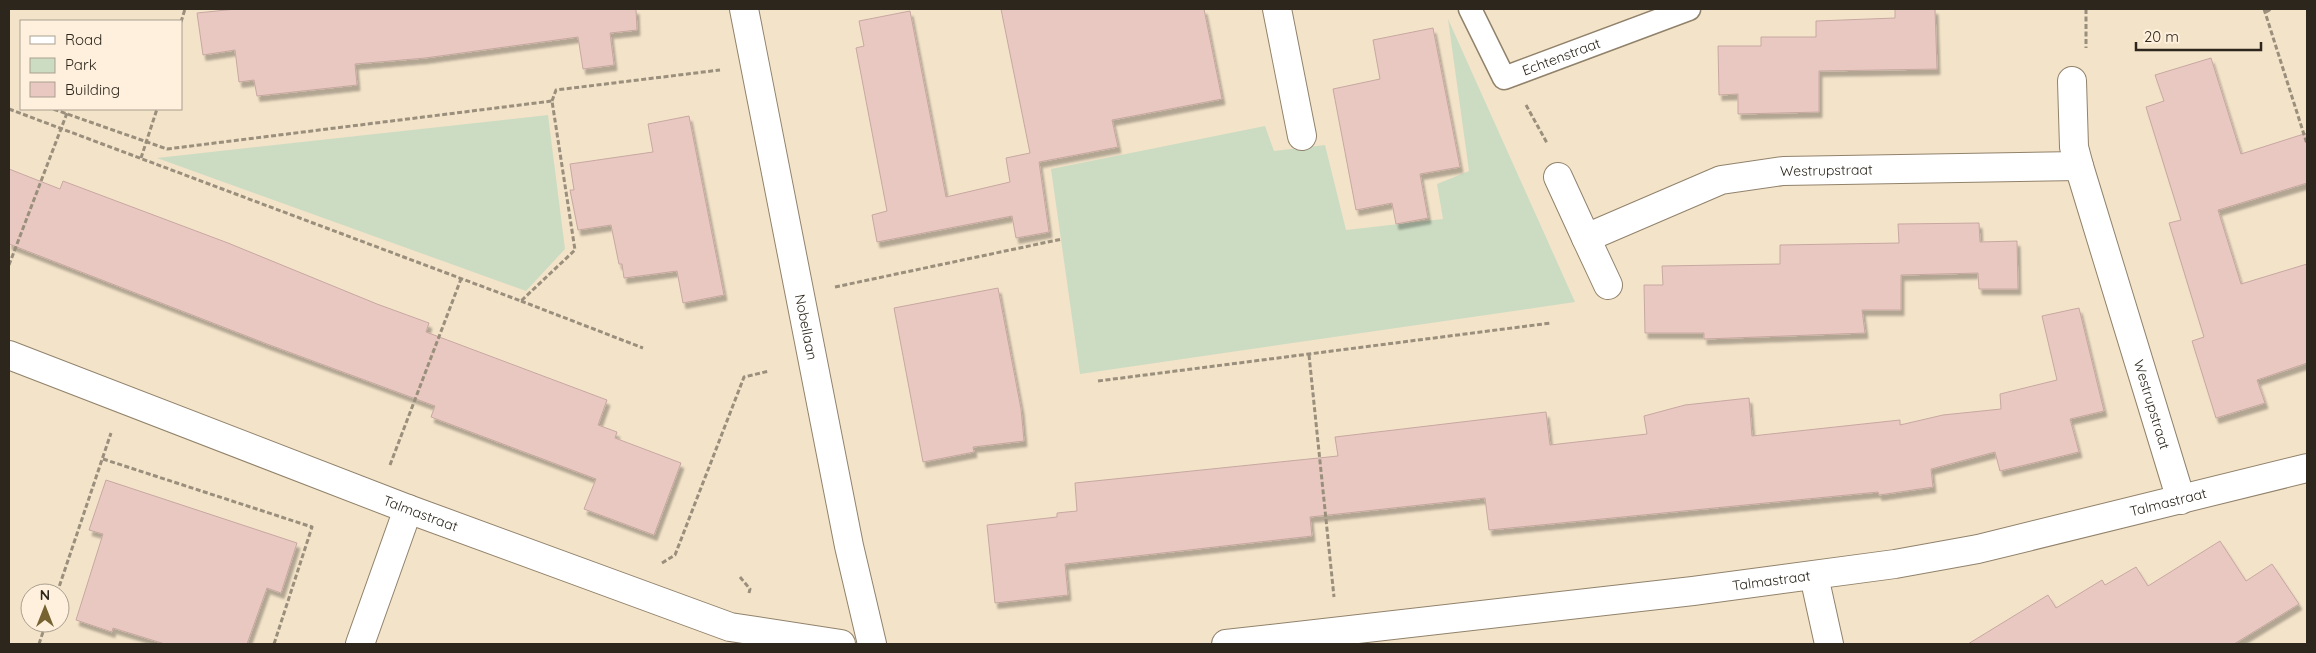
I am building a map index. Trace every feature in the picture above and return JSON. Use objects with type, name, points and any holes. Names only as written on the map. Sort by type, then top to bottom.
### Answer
[{"type":"street","name":"Nobellaan","points":[[744,9],[849,546],[872,644]]},
{"type":"street","points":[[1277,9],[1302,136]]},
{"type":"street","name":"Westrupstraat","points":[[2072,81],[2074,147],[2100,240],[2181,500]]},
{"type":"street","name":"Westrupstraat","points":[[1586,238],[1721,180],[1746,175],[1783,171],[2079,166]]},
{"type":"street","points":[[1558,177],[1608,285]]},
{"type":"street","name":"Talmastraat","points":[[9,354],[378,498],[730,627],[842,644]]},
{"type":"street","name":"Talmastraat","points":[[1226,644],[1814,576],[1978,549],[2307,468]]},
{"type":"street","points":[[360,644],[408,509]]},
{"type":"street","points":[[1814,576],[1829,644]]},
{"type":"lane","name":"Echtenstraat","points":[[1470,9],[1504,78],[1689,9]]},
{"type":"path","points":[[2271,9],[2265,10],[2307,144]]},
{"type":"path","points":[[521,300],[575,250],[552,101],[556,90],[755,65]]},
{"type":"path","points":[[1504,78],[1516,87],[1557,162],[1558,177]]},
{"type":"path","points":[[56,110],[167,149],[552,101]]},
{"type":"path","points":[[9,109],[521,300],[643,348]]},
{"type":"path","points":[[141,158],[148,142],[157,110]]},
{"type":"path","points":[[9,265],[67,113]]},
{"type":"path","points":[[800,294],[1062,239]]},
{"type":"path","points":[[378,498],[461,279]]},
{"type":"path","points":[[1098,381],[1551,323]]},
{"type":"path","points":[[1309,355],[1338,632]]},
{"type":"path","points":[[658,566],[675,554],[744,377],[769,371]]},
{"type":"path","points":[[60,583],[103,460],[122,397]]},
{"type":"path","points":[[103,460],[312,528],[274,644]]},
{"type":"path","points":[[740,577],[750,589],[748,596]]},
{"type":"green space","points":[[1448,19],[1575,302],[1080,374],[1051,169],[1265,126],[1274,151],[1325,145],[1346,230],[1443,219],[1437,184],[1469,171]]},
{"type":"green space","points":[[548,115],[565,249],[526,291],[157,158]]},
{"type":"building","points":[[236,9],[636,9],[637,30],[610,33],[614,65],[583,69],[578,37],[425,58],[355,64],[357,85],[257,96],[254,80],[239,82],[235,50],[203,55],[197,13]]},
{"type":"building","points":[[1001,9],[1204,9],[1222,99],[1112,120],[1118,147],[1039,162],[1049,232],[1016,238],[1012,216],[877,242],[872,215],[887,211],[856,48],[864,46],[859,21],[910,11],[946,197],[1010,182],[1006,158],[1030,153]]},
{"type":"building","points":[[1895,9],[1935,9],[1937,69],[1819,71],[1819,112],[1738,114],[1738,94],[1719,95],[1718,46],[1761,46],[1761,37],[1816,37],[1816,21],[1895,18]]},
{"type":"building","points":[[1433,28],[1460,167],[1420,174],[1428,218],[1396,224],[1392,203],[1356,210],[1333,89],[1380,79],[1373,40]]},
{"type":"building","points":[[2211,58],[2241,154],[2307,133],[2307,183],[2218,210],[2241,284],[2307,264],[2307,363],[2257,380],[2265,403],[2216,418],[2192,341],[2204,337],[2169,223],[2181,220],[2146,107],[2164,101],[2155,75]]},
{"type":"building","points":[[689,116],[724,295],[683,303],[677,271],[624,278],[622,264],[619,264],[611,225],[578,230],[570,190],[574,190],[570,164],[653,152],[648,124]]},
{"type":"building","points":[[9,169],[60,189],[63,181],[228,243],[377,304],[429,323],[426,332],[607,400],[598,425],[617,432],[615,438],[681,463],[654,535],[584,509],[596,479],[431,417],[435,406],[267,344],[9,244]]},
{"type":"building","points":[[1979,223],[1980,242],[2017,241],[2018,289],[1979,289],[1978,273],[1901,275],[1901,310],[1862,310],[1865,333],[1704,339],[1704,333],[1645,333],[1644,285],[1663,285],[1662,266],[1780,264],[1780,245],[1899,243],[1898,224]]},
{"type":"building","points":[[998,288],[1021,409],[1024,441],[973,447],[974,452],[923,462],[894,308]]},
{"type":"building","points":[[2079,308],[2104,411],[2070,419],[2079,452],[2000,471],[1995,452],[1931,469],[1933,487],[1879,495],[1878,492],[1489,530],[1485,498],[1310,517],[1312,536],[1065,564],[1068,595],[995,603],[987,525],[1057,517],[1057,513],[1077,511],[1075,483],[1338,456],[1335,437],[1546,412],[1550,445],[1647,434],[1644,416],[1685,405],[1749,398],[1752,436],[1900,420],[1900,425],[1943,415],[2001,409],[2000,394],[2057,380],[2042,316]]},
{"type":"building","points":[[106,480],[297,543],[281,593],[267,588],[247,644],[165,644],[113,628],[112,632],[76,620],[103,534],[89,530]]},
{"type":"building","points":[[2220,541],[2246,581],[2272,564],[2299,604],[2234,644],[1968,644],[2048,595],[2056,608],[2102,580],[2105,585],[2136,567],[2148,586]]}]
